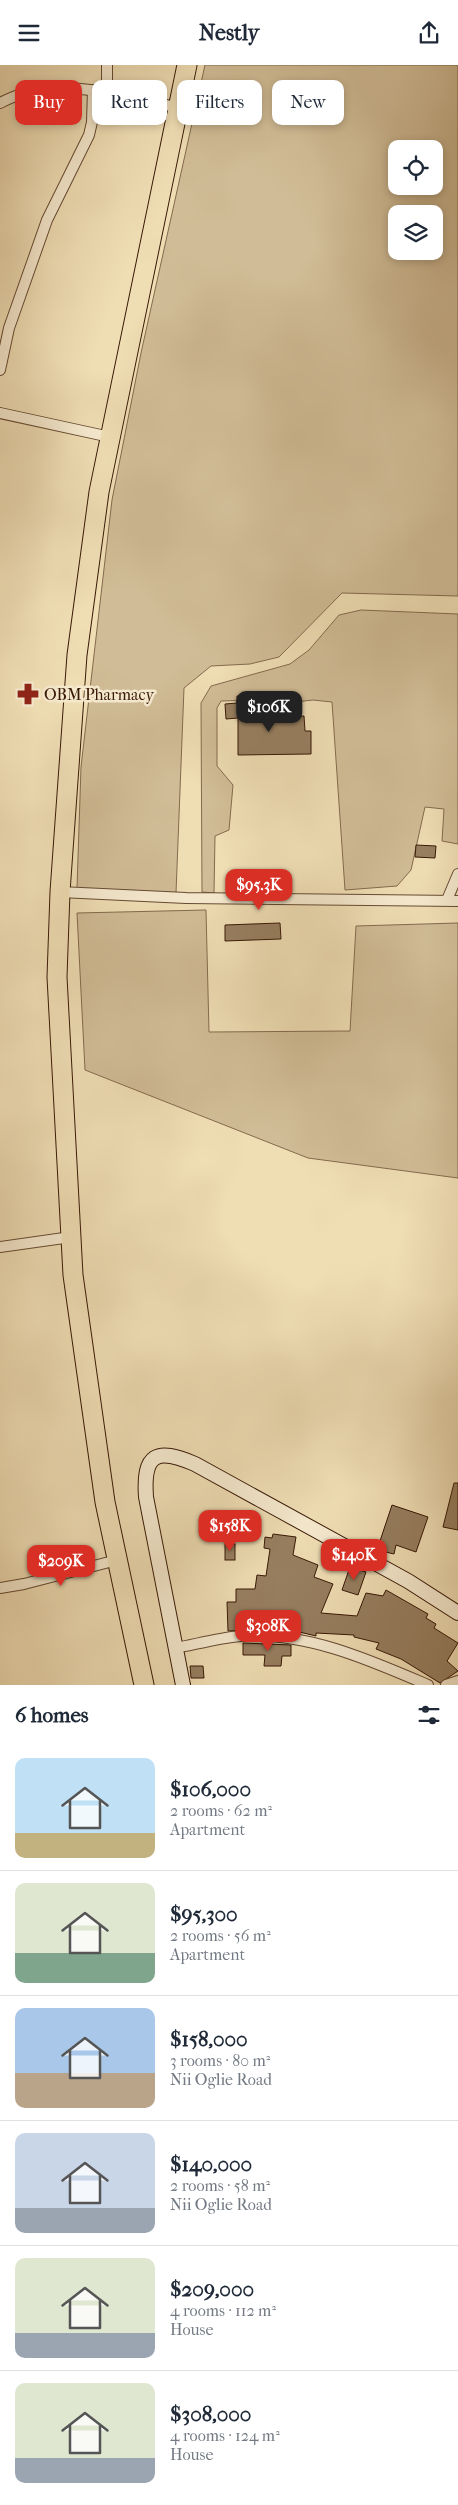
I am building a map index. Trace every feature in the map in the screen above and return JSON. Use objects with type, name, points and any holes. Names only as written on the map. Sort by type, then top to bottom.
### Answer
[{"type":"highway","points":[[184,80],[187,65]]},
{"type":"highway","points":[[144,1685],[117,1560],[101,1472],[73,1275],[57,977],[60,891],[77,655],[99,492],[177,118]]},
{"type":"street","points":[[106,80],[107,65]]},
{"type":"street","points":[[0,103],[26,92],[72,88],[92,91]]},
{"type":"street","points":[[0,370],[9,328],[47,220],[89,135],[92,122]]},
{"type":"street","points":[[0,413],[110,437]]},
{"type":"street","points":[[447,900],[458,874]]},
{"type":"street","points":[[60,891],[186,898],[458,901]]},
{"type":"street","points":[[0,1247],[71,1237]]},
{"type":"street","points":[[183,1685],[146,1497],[145,1475],[147,1465],[157,1457],[176,1456],[408,1581],[458,1613]]},
{"type":"street","points":[[0,1588],[24,1584],[117,1560]]},
{"type":"street","points":[[176,1648],[241,1636],[306,1642],[368,1659],[428,1685]]},
{"type":"street","points":[[446,1685],[458,1681]]},
{"type":"shaded area","points":[[205,65],[458,65],[458,596],[342,593],[279,657],[250,664],[211,666],[184,688],[176,893],[77,888],[81,767],[112,500],[141,353],[192,125],[262,125],[262,80],[202,80]]},
{"type":"shaded area","points":[[361,610],[458,614],[458,844],[442,841],[444,809],[425,807],[411,870],[397,886],[345,890],[332,702],[313,700],[278,704],[259,700],[221,701],[217,708],[217,766],[233,785],[229,830],[215,836],[214,893],[202,892],[201,703],[211,686],[290,664],[309,650],[339,615]]},
{"type":"shaded area","points":[[206,910],[209,1032],[350,1031],[356,926],[458,923],[458,1178],[308,1158],[85,1070],[77,913]]},
{"type":"building","points":[[237,696],[246,696],[247,718],[304,716],[305,731],[311,731],[311,754],[238,755],[238,718],[226,719],[225,704],[237,703]]},
{"type":"building","points":[[416,845],[436,846],[435,858],[415,857]]},
{"type":"building","points":[[280,923],[281,939],[225,941],[225,925]]},
{"type":"building","points":[[454,1483],[458,1483],[458,1530],[443,1527]]},
{"type":"building","points":[[392,1505],[428,1517],[416,1552],[396,1545],[394,1554],[377,1550]]},
{"type":"building","points":[[273,1534],[296,1537],[293,1555],[318,1565],[314,1577],[333,1584],[321,1613],[357,1616],[366,1593],[383,1596],[386,1590],[428,1614],[426,1618],[436,1624],[434,1628],[458,1643],[447,1661],[458,1671],[440,1683],[401,1659],[376,1649],[379,1643],[354,1637],[354,1635],[316,1633],[316,1636],[291,1630],[264,1629],[228,1631],[227,1602],[236,1602],[236,1589],[255,1589],[257,1575],[266,1576],[270,1549],[264,1548],[265,1537],[272,1538]]},
{"type":"building","points":[[225,1544],[235,1544],[235,1560],[225,1560]]},
{"type":"building","points":[[350,1567],[366,1572],[358,1595],[342,1590]]},
{"type":"building","points":[[243,1643],[291,1645],[291,1656],[282,1656],[281,1666],[264,1666],[265,1655],[243,1655]]},
{"type":"building","points":[[190,1666],[203,1666],[204,1678],[191,1678]]},
{"type":"place","name":"OBM Pharmacy","points":[[28,694]]}]
